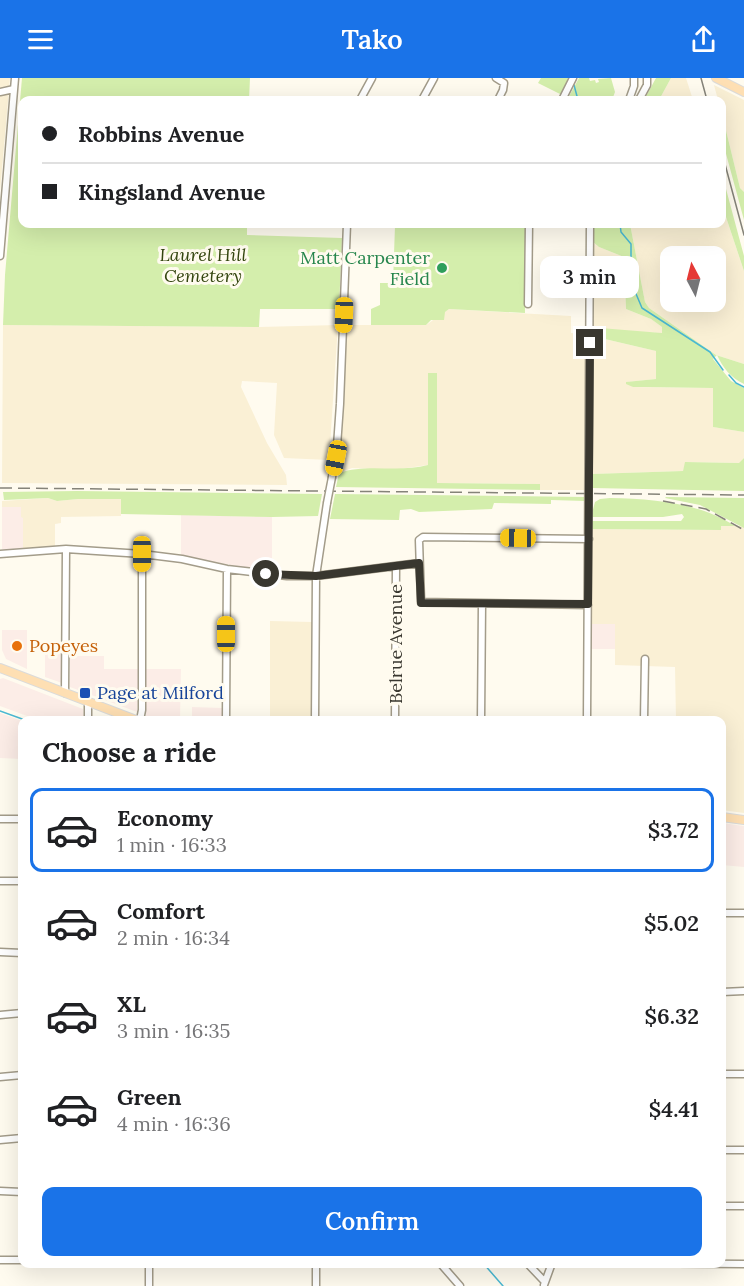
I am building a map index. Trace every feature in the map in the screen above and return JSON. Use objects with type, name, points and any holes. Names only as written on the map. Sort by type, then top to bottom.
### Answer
[{"type":"main road","points":[[716,78],[744,92]]},
{"type":"main road","points":[[0,668],[127,716]]},
{"type":"main road","points":[[726,818],[744,820]]},
{"type":"street","points":[[0,256],[15,78]]},
{"type":"street","points":[[362,96],[372,78]]},
{"type":"street","points":[[424,96],[434,78]]},
{"type":"street","points":[[496,78],[504,83],[499,96]]},
{"type":"street","points":[[564,96],[573,78]]},
{"type":"street","points":[[630,96],[634,86],[634,78]]},
{"type":"street","points":[[641,96],[647,78]]},
{"type":"street","points":[[0,92],[14,89]]},
{"type":"street","points":[[315,716],[316,576],[336,451],[347,228]]},
{"type":"street","points":[[528,304],[529,228]]},
{"type":"street","points":[[587,716],[590,228]]},
{"type":"street","points":[[588,604],[421,603],[419,563],[420,538],[589,539]]},
{"type":"street","points":[[0,554],[66,549],[142,554],[182,559],[227,569],[287,576],[316,576],[419,563]]},
{"type":"street","points":[[65,693],[66,549]]},
{"type":"street","points":[[140,716],[142,710],[142,554]]},
{"type":"street","name":"Belrue Avenue","points":[[395,716],[396,567]]},
{"type":"street","points":[[225,716],[227,569]]},
{"type":"street","points":[[481,716],[482,604]]},
{"type":"street","points":[[645,659],[645,716]]},
{"type":"street","points":[[88,702],[88,716]]},
{"type":"street","points":[[0,819],[18,819]]},
{"type":"street","points":[[0,881],[18,881]]},
{"type":"street","points":[[726,913],[744,913]]},
{"type":"street","points":[[0,952],[18,953]]},
{"type":"street","points":[[726,992],[744,991]]},
{"type":"street","points":[[0,1015],[18,1013]]},
{"type":"street","points":[[726,1074],[744,1074]]},
{"type":"street","points":[[0,1077],[18,1075]]},
{"type":"street","points":[[0,1140],[18,1138]]},
{"type":"street","points":[[726,1150],[744,1150]]},
{"type":"street","points":[[0,1191],[18,1192]]},
{"type":"street","points":[[726,1206],[744,1206]]},
{"type":"street","points":[[0,1260],[18,1260]]},
{"type":"street","points":[[726,1264],[744,1264]]},
{"type":"street","points":[[149,1268],[149,1286]]},
{"type":"street","points":[[316,1268],[316,1286]]},
{"type":"street","points":[[444,1268],[460,1286]]},
{"type":"street","points":[[531,1268],[544,1284]]},
{"type":"street","points":[[544,1284],[550,1268]]},
{"type":"shaded area","points":[[0,78],[10,78],[0,191]]},
{"type":"shaded area","points":[[671,78],[686,78],[692,96],[661,96]]},
{"type":"shaded area","points":[[714,85],[744,100],[744,192],[740,188],[726,130],[726,96],[717,96]]},
{"type":"shaded area","points":[[726,217],[744,271],[744,364],[716,355],[649,308],[645,302],[631,228],[726,228]]},
{"type":"shaded area","points":[[593,242],[599,247],[624,257],[626,309],[651,319],[662,327],[662,333],[593,330]]},
{"type":"shaded area","points":[[449,309],[571,316],[571,333],[586,334],[586,489],[540,490],[539,484],[437,483],[437,374],[428,465],[393,470],[352,468],[339,473],[346,325],[426,325]]},
{"type":"shaded area","points":[[3,325],[259,327],[338,325],[329,460],[284,458],[274,435],[277,383],[242,381],[241,387],[267,443],[286,475],[287,485],[2,483]]},
{"type":"shaded area","points":[[592,336],[656,351],[656,379],[627,382],[633,387],[713,388],[713,427],[744,432],[744,458],[740,463],[686,462],[683,471],[592,474]]},
{"type":"shaded area","points":[[48,498],[57,501],[121,499],[121,516],[61,517],[61,523],[55,524],[55,547],[23,549],[21,507],[2,507],[2,501]]},
{"type":"shaded area","points":[[2,507],[21,507],[23,549],[2,549]]},
{"type":"shaded area","points":[[181,515],[272,517],[272,572],[181,556]]},
{"type":"shaded area","points":[[721,526],[744,528],[744,813],[726,811],[726,716],[676,716],[675,667],[615,665],[615,624],[591,624],[591,529],[721,530]]},
{"type":"shaded area","points":[[270,621],[312,622],[311,716],[270,716]]},
{"type":"shaded area","points":[[591,624],[615,624],[615,649],[590,649]]},
{"type":"shaded area","points":[[2,630],[27,630],[27,669],[6,659],[2,650]]},
{"type":"shaded area","points":[[45,644],[62,644],[62,683],[45,677]]},
{"type":"shaded area","points":[[70,656],[104,656],[104,669],[139,669],[137,712],[70,687]]},
{"type":"shaded area","points":[[145,669],[181,669],[180,716],[146,716]]},
{"type":"shaded area","points":[[3,678],[83,709],[84,716],[27,716],[0,706],[0,679]]},
{"type":"shaded area","points":[[192,707],[223,708],[223,716],[192,716]]},
{"type":"shaded area","points":[[0,713],[18,720],[18,759],[0,758]]},
{"type":"shaded area","points":[[726,824],[744,826],[744,867],[726,865]]},
{"type":"green space","name":"Laurel Hill Cemetery","points":[[22,78],[250,78],[249,96],[20,96]]},
{"type":"green space","points":[[541,78],[568,78],[562,95],[538,83]]},
{"type":"green space","points":[[579,78],[589,78],[590,81],[595,80],[596,83],[599,82],[598,79],[611,78],[615,92],[614,96],[569,96]]},
{"type":"green space","points":[[656,78],[671,78],[661,96],[646,96]]},
{"type":"green space","name":"Laurel Hill Cemetery","points":[[18,124],[18,228],[247,228],[247,235],[342,238],[339,309],[260,309],[259,327],[3,325]]},
{"type":"green space","points":[[726,130],[740,188],[744,192],[744,220],[726,154]]},
{"type":"green space","points":[[726,189],[744,256],[744,271],[726,217]]},
{"type":"green space","points":[[395,228],[526,228],[525,313],[449,309],[445,312],[444,320],[431,320],[426,325],[371,325],[371,309],[380,305],[380,283],[393,283]]},
{"type":"green space","points":[[593,228],[631,228],[645,302],[649,308],[717,355],[713,359],[731,381],[744,388],[744,432],[713,427],[713,388],[633,387],[626,384],[626,382],[656,379],[656,351],[592,336],[592,330],[600,328],[662,333],[662,327],[651,319],[626,309],[624,257],[599,247],[593,242]]},
{"type":"green space","points":[[717,355],[744,364],[744,384],[728,372]]},
{"type":"green space","points":[[428,373],[437,373],[437,483],[540,484],[540,490],[336,487],[339,473],[349,470],[428,465]]},
{"type":"green space","points":[[744,458],[744,491],[592,488],[592,474],[683,471],[685,462],[739,463]]},
{"type":"green space","points":[[3,492],[322,494],[318,516],[272,517],[121,514],[121,499],[4,500]]},
{"type":"green space","points":[[335,494],[586,497],[586,501],[551,500],[551,504],[494,503],[492,509],[419,512],[411,509],[400,510],[399,520],[330,519]]},
{"type":"green space","points":[[666,497],[744,498],[744,528],[700,505]]},
{"type":"green space","points":[[610,498],[674,503],[706,512],[735,526],[721,526],[721,530],[591,529],[591,521],[681,521],[684,517],[682,514],[663,517],[591,517],[595,502]]},
{"type":"waterway","points":[[574,85],[577,96]]},
{"type":"waterway","points":[[620,228],[631,244],[631,282],[642,308],[710,352],[723,370]]},
{"type":"waterway","points":[[729,375],[736,383],[744,387]]},
{"type":"waterway","points":[[0,711],[18,717]]},
{"type":"waterway","points":[[487,1268],[503,1286]]},
{"type":"tram line","points":[[701,78],[706,96]]},
{"type":"tram line","points":[[726,168],[744,235]]},
{"type":"railway","points":[[0,488],[744,495]]},
{"type":"railway","points":[[663,501],[706,509],[744,530]]},
{"type":"place","name":"Matt Carpenter Field","points":[[442,268]]},
{"type":"place","name":"Popeyes","points":[[17,646]]},
{"type":"place","name":"Page at Milford","points":[[85,693]]},
{"type":"route","points":[[266,574],[316,576],[419,563],[421,603],[588,604],[588,345],[590,343]]}]
